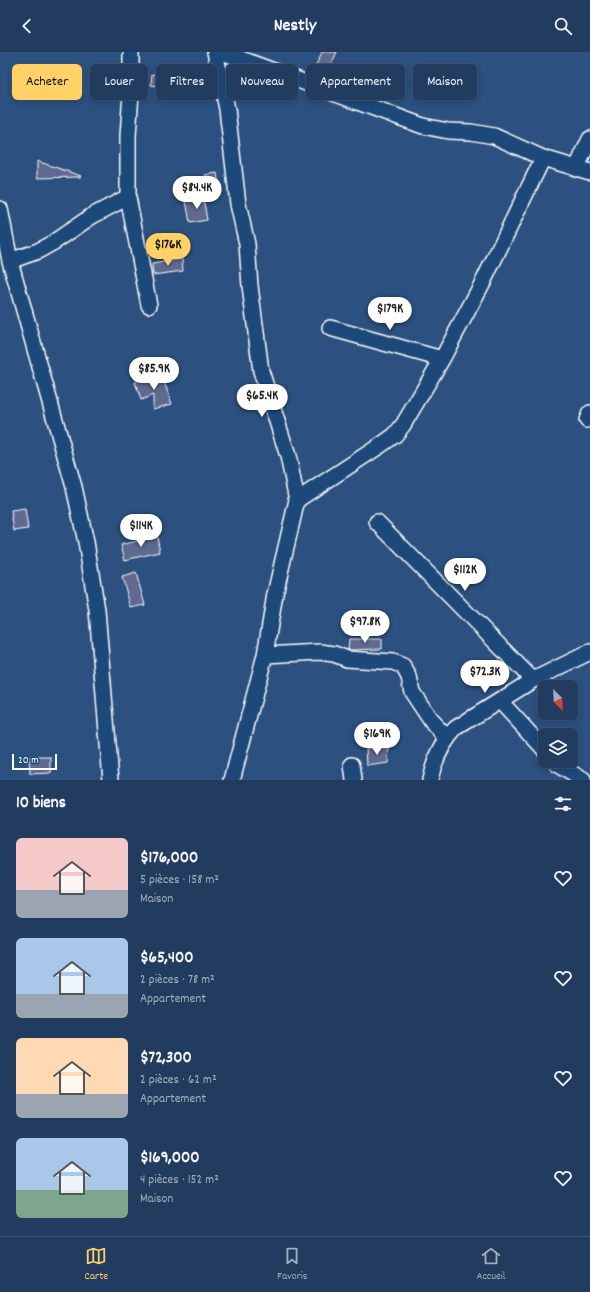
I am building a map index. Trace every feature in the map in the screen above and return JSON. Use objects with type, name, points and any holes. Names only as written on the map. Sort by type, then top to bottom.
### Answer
[{"type":"street","points":[[131,52],[131,93],[128,136],[128,197],[149,305]]},
{"type":"street","points":[[216,52],[227,109],[238,204],[247,244],[250,286],[261,370],[288,456],[297,500],[275,594],[265,655],[232,780]]},
{"type":"street","points":[[222,52],[423,126],[448,131],[471,132],[494,136],[543,158],[583,170],[590,139]]},
{"type":"street","points":[[297,500],[395,435],[403,425],[442,359],[484,280],[543,158]]},
{"type":"street","points":[[10,261],[38,251],[92,216],[128,197]]},
{"type":"street","points":[[0,209],[10,261],[74,487],[86,542],[97,610],[111,780]]},
{"type":"street","points":[[330,328],[442,359]]},
{"type":"street","points":[[377,522],[533,680]]},
{"type":"street","points":[[265,655],[320,652],[334,654],[347,659],[393,662],[404,666],[409,677],[412,692],[432,722],[447,738]]},
{"type":"street","points":[[430,780],[440,748],[456,728],[533,680],[590,652]]},
{"type":"street","points":[[500,701],[538,742]]},
{"type":"street","points":[[352,765],[354,780]]},
{"type":"street","points":[[564,768],[583,780]]},
{"type":"building","points":[[322,52],[337,52],[331,64],[316,64]]},
{"type":"building","points":[[152,74],[156,75],[156,86],[151,85]]},
{"type":"building","points":[[37,161],[81,176],[37,178]]},
{"type":"building","points":[[217,173],[220,191],[208,192],[205,175]]},
{"type":"building","points":[[203,197],[207,220],[190,223],[186,201]]},
{"type":"building","points":[[182,259],[183,271],[153,275],[152,264]]},
{"type":"building","points":[[161,373],[172,404],[153,409],[153,395],[141,400],[135,382]]},
{"type":"building","points":[[25,509],[28,529],[14,531],[11,511]]},
{"type":"building","points":[[157,536],[160,552],[125,560],[121,545]]},
{"type":"building","points":[[136,573],[145,605],[131,608],[122,577]]},
{"type":"building","points":[[349,639],[382,639],[382,649],[348,650]]},
{"type":"building","points":[[366,748],[389,749],[388,763],[367,766]]},
{"type":"building","points":[[29,757],[51,757],[51,773],[30,774]]}]
